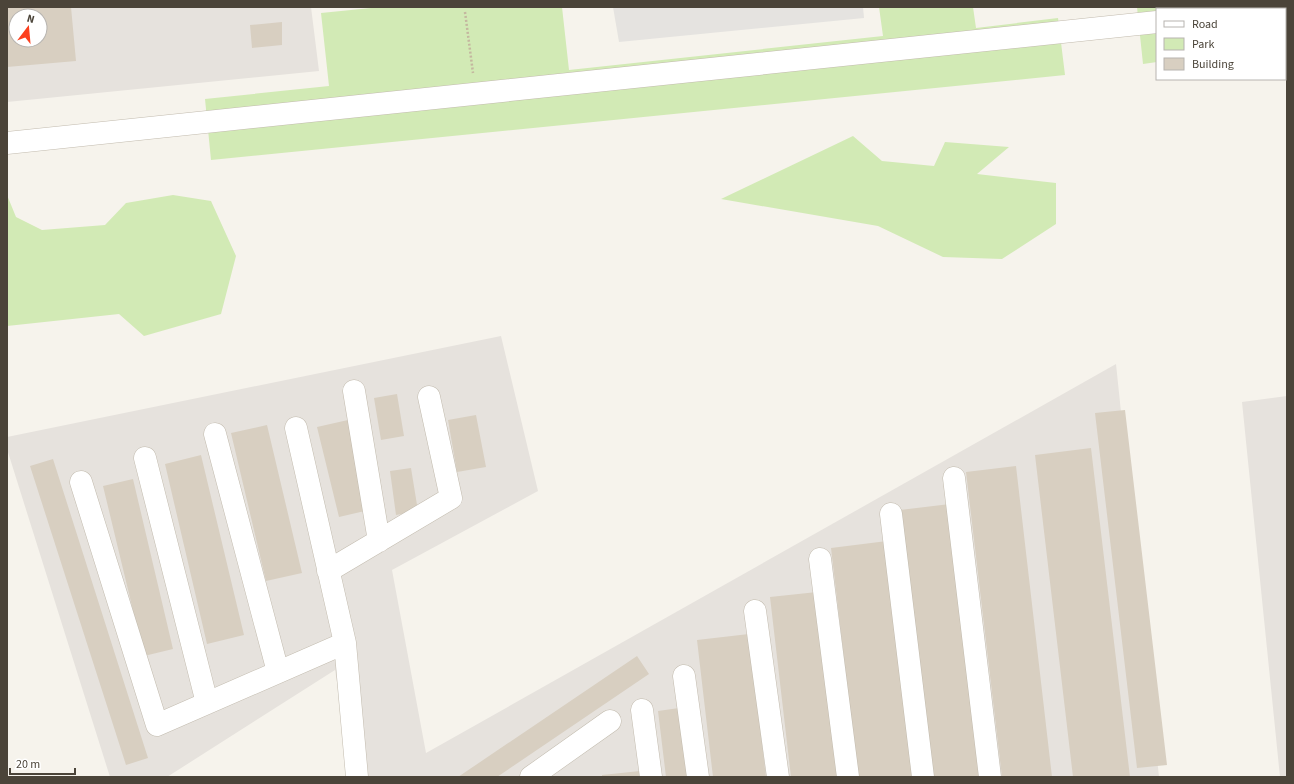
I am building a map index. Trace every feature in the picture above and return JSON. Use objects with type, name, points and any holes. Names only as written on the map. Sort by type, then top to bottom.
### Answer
[{"type":"street","points":[[7,143],[1156,22]]},
{"type":"street","points":[[354,391],[379,541]]},
{"type":"street","points":[[328,571],[451,498],[429,397]]},
{"type":"street","points":[[296,428],[345,643],[357,777]]},
{"type":"street","points":[[215,434],[278,672]]},
{"type":"street","points":[[145,458],[207,703]]},
{"type":"street","points":[[954,478],[990,777]]},
{"type":"street","points":[[81,482],[157,725],[345,643]]},
{"type":"street","points":[[891,514],[924,777]]},
{"type":"street","points":[[820,559],[848,777]]},
{"type":"street","points":[[755,611],[778,777]]},
{"type":"street","points":[[684,676],[698,777]]},
{"type":"street","points":[[642,710],[651,777]]},
{"type":"street","points":[[530,777],[610,721]]},
{"type":"path","points":[[465,12],[475,94]]},
{"type":"shaded area","points":[[7,7],[311,7],[319,71],[7,102]]},
{"type":"shaded area","points":[[613,7],[863,7],[864,18],[619,42]]},
{"type":"shaded area","points":[[501,336],[538,491],[392,570],[426,753],[1116,364],[1159,777],[353,777],[335,670],[167,777],[110,777],[7,449],[7,437]]},
{"type":"shaded area","points":[[1287,396],[1287,777],[1280,777],[1242,402]]},
{"type":"green space","points":[[381,7],[562,7],[569,70],[883,36],[879,7],[973,7],[976,28],[1058,18],[1065,75],[211,160],[205,99],[329,86],[321,13]]},
{"type":"green space","points":[[1137,7],[1287,7],[1287,49],[1286,8],[1156,8],[1156,62],[1143,64]]},
{"type":"green space","points":[[853,136],[882,161],[934,166],[945,142],[1009,147],[977,174],[1056,183],[1056,224],[1002,259],[943,257],[878,226],[721,199]]},
{"type":"green space","points":[[7,195],[16,217],[42,230],[105,225],[126,203],[173,195],[211,201],[236,256],[221,314],[144,336],[119,314],[7,326]]},
{"type":"building","points":[[7,7],[71,7],[76,61],[7,67]]},
{"type":"building","points":[[282,22],[282,45],[252,48],[250,25]]},
{"type":"building","points":[[397,394],[404,436],[381,440],[374,398]]},
{"type":"building","points":[[1125,410],[1167,765],[1137,768],[1095,413]]},
{"type":"building","points":[[476,415],[486,467],[457,472],[448,420]]},
{"type":"building","points":[[348,420],[369,510],[339,517],[317,427]]},
{"type":"building","points":[[267,425],[302,573],[266,581],[231,433]]},
{"type":"building","points":[[1091,448],[1130,777],[1073,777],[1035,455]]},
{"type":"building","points":[[201,455],[244,635],[207,644],[165,464]]},
{"type":"building","points":[[53,459],[148,758],[126,765],[30,466]]},
{"type":"building","points":[[1016,466],[1052,777],[1002,777],[966,472]]},
{"type":"building","points":[[411,468],[418,511],[396,515],[390,471]]},
{"type":"building","points":[[133,479],[173,649],[144,656],[103,486]]},
{"type":"building","points":[[950,504],[982,777],[931,777],[900,510]]},
{"type":"building","points":[[887,541],[915,777],[858,777],[831,548]]},
{"type":"building","points":[[817,592],[839,777],[791,777],[770,597]]},
{"type":"building","points":[[749,634],[766,777],[713,777],[697,640]]},
{"type":"building","points":[[637,656],[649,674],[497,777],[458,777]]},
{"type":"building","points":[[679,708],[687,777],[666,777],[658,711]]},
{"type":"building","points":[[640,771],[641,777],[602,777],[602,775]]}]
